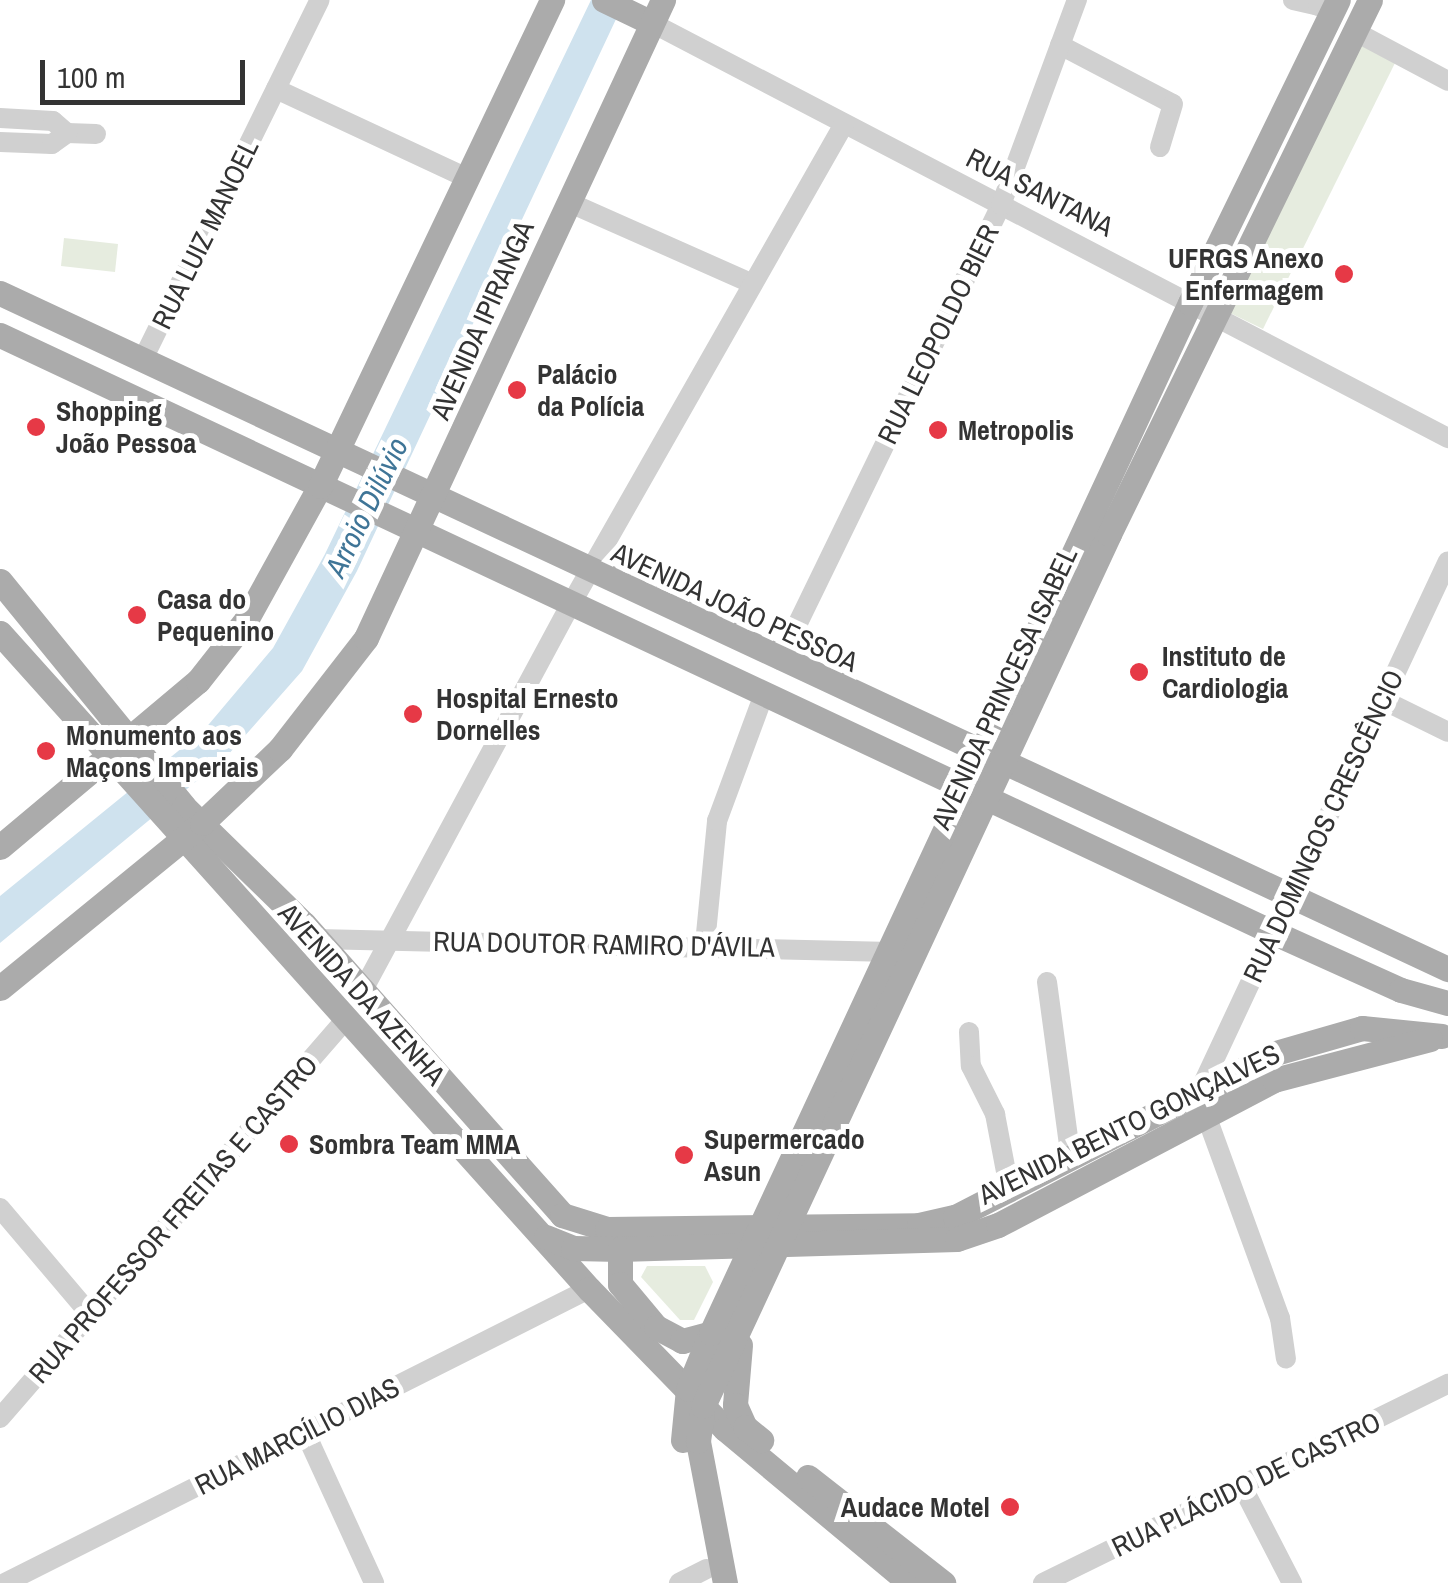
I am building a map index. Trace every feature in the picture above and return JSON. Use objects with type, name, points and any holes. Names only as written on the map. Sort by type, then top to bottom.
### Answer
[{"type":"main road","points":[[0,847],[125,757],[198,681],[246,620],[331,491],[467,178],[552,0]]},
{"type":"main road","name":"RUA SANTANA","points":[[604,0],[650,12]]},
{"type":"main road","name":"AVENIDA PRINCESA ISABEL","points":[[990,759],[1370,0]]},
{"type":"main road","name":"AVENIDA PRINCESA ISABEL","points":[[696,1398],[744,1320],[785,1237],[1190,304],[1338,1]]},
{"type":"main road","name":"AVENIDA IPIRANGA","points":[[0,988],[323,700],[366,638],[407,526],[568,202],[650,12]]},
{"type":"main road","name":"AVENIDA JOÃO PESSOA","points":[[0,293],[990,759],[1448,969]]},
{"type":"main road","points":[[0,335],[1272,932],[1401,990],[1448,1003]]},
{"type":"main road","name":"AVENIDA DA AZENHA","points":[[0,580],[125,757]]},
{"type":"main road","name":"AVENIDA DA AZENHA","points":[[0,633],[125,757],[346,1020],[589,1289],[696,1398],[910,1583]]},
{"type":"main road","name":"AVENIDA PRINCESA ISABEL","points":[[696,1398],[712,1333],[892,952],[975,792]]},
{"type":"main road","name":"AVENIDA DA AZENHA","points":[[183,824],[317,938],[562,1215]]},
{"type":"main road","points":[[1362,1028],[1387,1012],[1401,990]]},
{"type":"main road","name":"AVENIDA BENTO GONÇALVES","points":[[562,1215],[608,1230],[757,1237],[957,1239],[998,1225],[1202,1104],[1272,1054],[1362,1028],[1445,1035]]},
{"type":"main road","name":"AVENIDA BENTO GONÇALVES","points":[[785,1237],[920,1225],[1010,1193],[1071,1160],[1202,1104],[1274,1080],[1445,1035]]},
{"type":"main road","name":"AVENIDA BENTO GONÇALVES","points":[[541,1236],[572,1248],[620,1249],[757,1237]]},
{"type":"main road","points":[[620,1249],[620,1284],[656,1327],[682,1341],[712,1333]]},
{"type":"main road","points":[[744,1320],[734,1394],[746,1427],[943,1583]]},
{"type":"main road","points":[[696,1398],[714,1578]]},
{"type":"street","name":"RUA LUIZ MANOEL","points":[[142,361],[320,0]]},
{"type":"street","name":"RUA LEOPOLDO BIER","points":[[780,660],[1000,205],[1077,0]]},
{"type":"street","points":[[1318,41],[1295,1],[1338,1]]},
{"type":"street","name":"RUA SANTANA","points":[[650,12],[844,124],[1448,438]]},
{"type":"street","points":[[1354,31],[1448,80]]},
{"type":"street","points":[[1060,45],[1174,104],[1160,147]]},
{"type":"street","points":[[276,89],[467,178]]},
{"type":"street","points":[[67,133],[53,121],[1,118],[0,143],[52,144],[67,133],[96,134]]},
{"type":"street","points":[[363,990],[571,604],[844,124]]},
{"type":"street","points":[[568,202],[753,284]]},
{"type":"street","name":"RUA DOMINGOS CRESCÊNCIO","points":[[1202,1104],[1272,932],[1448,560]]},
{"type":"street","points":[[705,944],[717,822],[764,694]]},
{"type":"street","points":[[1384,700],[1448,732]]},
{"type":"street","name":"RUA DOUTOR RAMIRO D'ÁVILA","points":[[317,938],[705,944],[892,952]]},
{"type":"street","points":[[1047,982],[1071,1160]]},
{"type":"street","name":"RUA PROFESSOR FREITAS E CASTRO","points":[[0,1418],[346,1020]]},
{"type":"street","points":[[969,1032],[972,1066],[995,1114],[1010,1193]]},
{"type":"street","points":[[1202,1104],[1280,1318],[1286,1359]]},
{"type":"street","points":[[0,1208],[90,1314]]},
{"type":"street","name":"RUA MARCÍLIO DIAS","points":[[4,1583],[589,1289]]},
{"type":"street","name":"RUA PLÁCIDO DE CASTRO","points":[[1043,1583],[1244,1490],[1448,1384]]},
{"type":"street","points":[[305,1432],[374,1583]]},
{"type":"street","points":[[1244,1490],[1292,1583]]},
{"type":"street","points":[[679,1583],[714,1578]]},
{"type":"shaded area","points":[[1361,44],[1396,61],[1263,329],[1228,312]]},
{"type":"shaded area","points":[[64,238],[118,244],[115,272],[61,266]]},
{"type":"shaded area","points":[[647,1266],[705,1266],[713,1282],[694,1320],[680,1320],[641,1277]]},
{"type":"water","name":"Arroio Dilúvio","points":[[591,0],[625,0],[357,571],[302,671],[227,756],[0,943],[0,896],[204,730],[273,648],[325,554]]},
{"type":"place","name":"UFRGS Anexo Enfermagem","points":[[1344,274]]},
{"type":"place","name":"Palácio da Polícia","points":[[517,390]]},
{"type":"place","name":"Shopping João Pessoa","points":[[36,427]]},
{"type":"place","name":"Metropolis","points":[[938,430]]},
{"type":"place","name":"Casa do Pequenino","points":[[137,615]]},
{"type":"place","name":"Instituto de Cardiologia","points":[[1139,672]]},
{"type":"place","name":"Hospital Ernesto Dornelles","points":[[413,714]]},
{"type":"place","name":"Monumento aos Maçons Imperiais","points":[[46,751]]},
{"type":"place","name":"Sombra Team MMA","points":[[289,1144]]},
{"type":"place","name":"Supermercado Asun","points":[[684,1155]]},
{"type":"place","name":"Audace Motel","points":[[1010,1507]]}]
